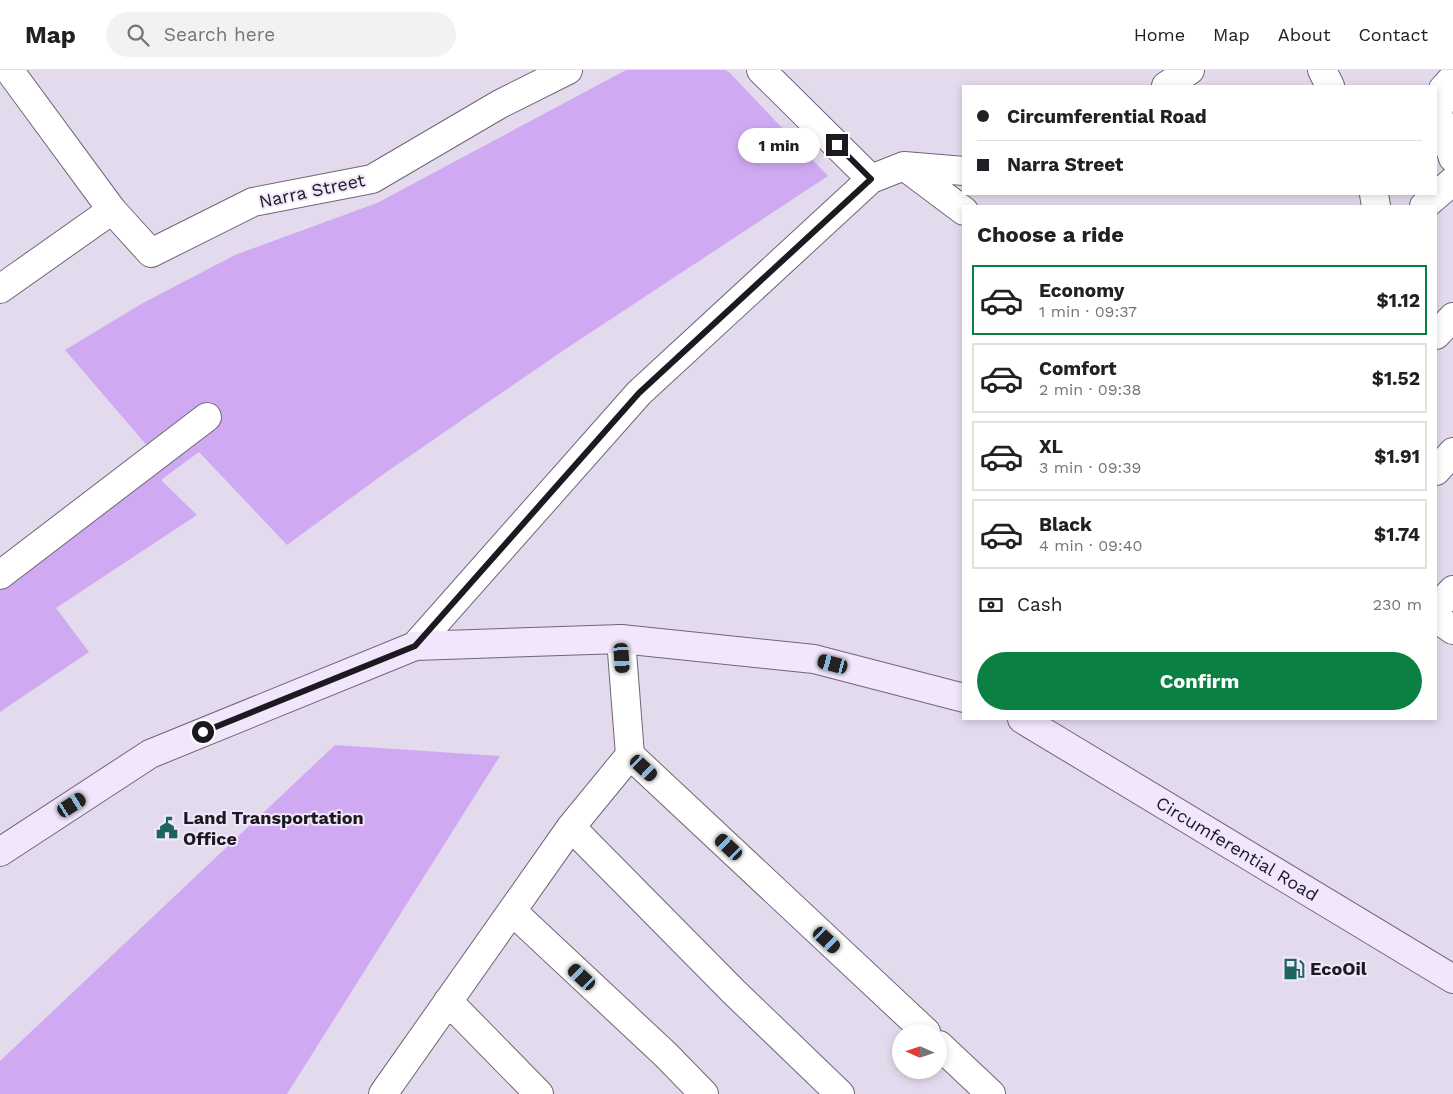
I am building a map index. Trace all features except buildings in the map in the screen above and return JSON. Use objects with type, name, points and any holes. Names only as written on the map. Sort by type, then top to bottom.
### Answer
[{"type":"main road","points":[[3,843],[150,754],[415,646],[621,639],[814,659],[962,697]]},
{"type":"main road","name":"Circumferential Road","points":[[1024,720],[1453,979]]},
{"type":"street","name":"Narra Street","points":[[9,70],[112,210],[150,253],[253,202],[372,179],[500,104],[568,70]]},
{"type":"street","points":[[760,70],[871,179]]},
{"type":"street","points":[[1168,85],[1190,70]]},
{"type":"street","points":[[1322,70],[1330,85]]},
{"type":"street","points":[[1453,78],[1443,89],[1438,114],[1453,158]]},
{"type":"street","points":[[904,166],[962,210]]},
{"type":"street","points":[[415,646],[639,393],[871,179],[904,166],[962,171]]},
{"type":"street","points":[[1437,195],[1453,181]]},
{"type":"street","points":[[1425,205],[1437,195]]},
{"type":"street","points":[[0,289],[112,210]]},
{"type":"street","points":[[1437,335],[1453,317]]},
{"type":"street","points":[[0,575],[208,417]]},
{"type":"street","points":[[1437,470],[1453,452]]},
{"type":"street","points":[[1437,607],[1453,590]]},
{"type":"street","points":[[1437,619],[1453,630]]},
{"type":"street","points":[[621,639],[630,754],[917,1024]]},
{"type":"street","points":[[383,1094],[571,827],[630,754]]},
{"type":"street","points":[[571,827],[734,992],[840,1094]]},
{"type":"street","points":[[512,912],[666,1055],[704,1094]]},
{"type":"street","points":[[448,1001],[539,1094]]},
{"type":"street","points":[[948,1053],[991,1094]]},
{"type":"shaded area","points":[[626,70],[725,70],[828,176],[561,352],[385,473],[287,545],[199,452],[161,480],[197,515],[56,608],[89,652],[0,712],[0,559],[149,448],[65,350],[143,303],[235,255],[377,203]]},
{"type":"shaded area","points":[[335,745],[500,756],[287,1094],[0,1094],[0,1061]]},
{"type":"place","name":"Land Transportation Office","points":[[167,828]]},
{"type":"place","name":"EcoOil","points":[[1294,969]]},
{"type":"route","points":[[203,732],[415,646],[639,393],[871,179],[837,145]]}]
